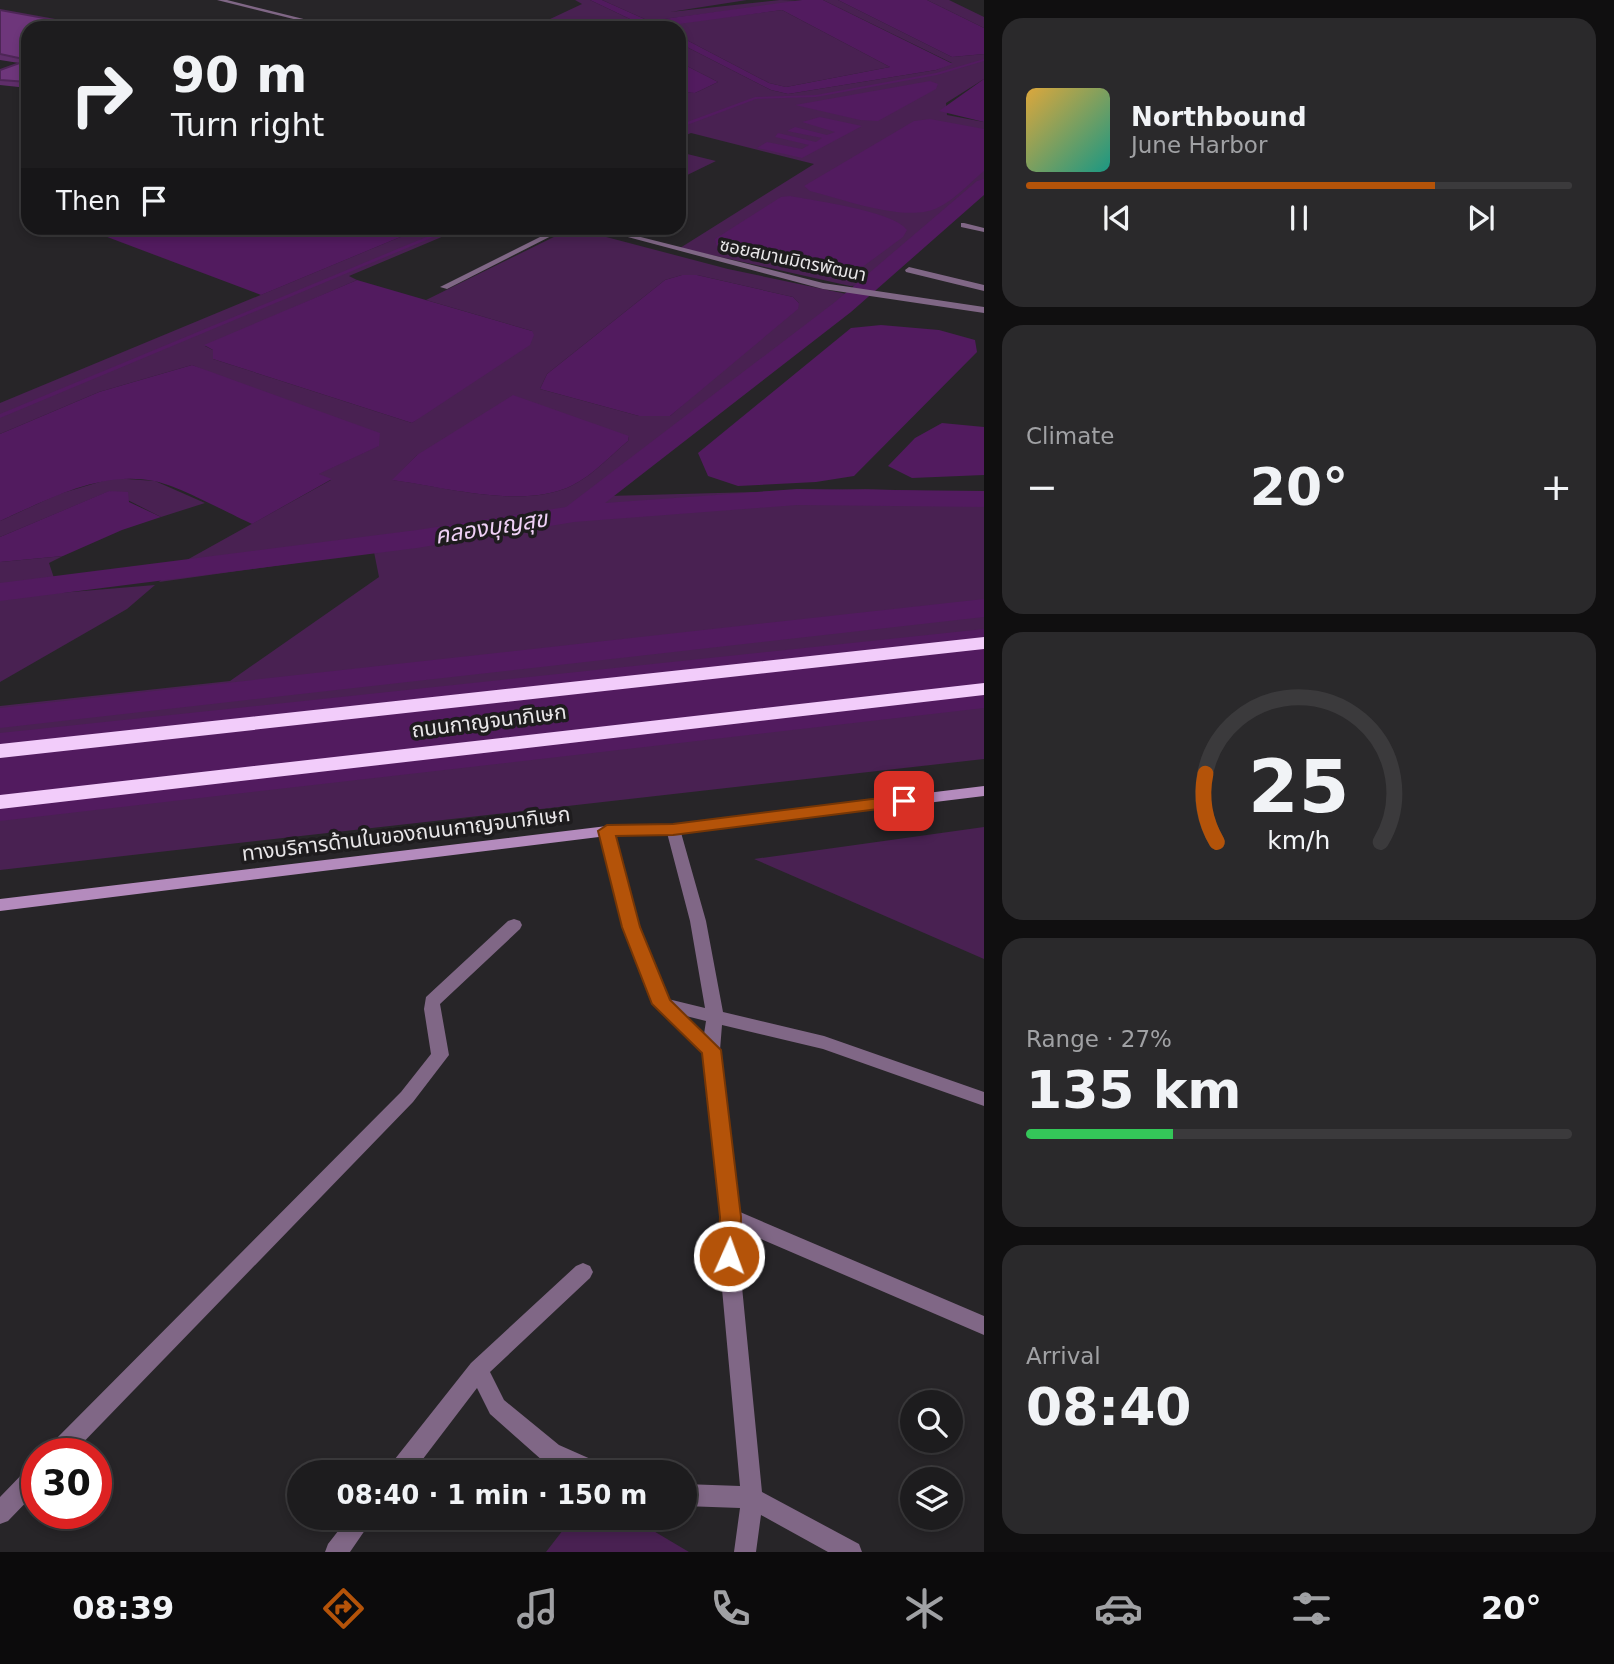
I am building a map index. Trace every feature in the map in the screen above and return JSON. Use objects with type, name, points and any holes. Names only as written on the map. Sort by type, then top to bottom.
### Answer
[{"type":"highway","name":"ถนนกาญจนาภิเษก","points":[[0,751],[984,643]]},
{"type":"highway","name":"ถนนกาญจนาภิเษก","points":[[0,802],[984,690]]},
{"type":"main road","name":"ทางบริการด้านในของถนนกาญจนาภิเษก","points":[[0,905],[607,831],[673,829],[984,791]]},
{"type":"street","points":[[220,0],[308,21]]},
{"type":"street","points":[[964,226],[984,230]]},
{"type":"street","points":[[444,288],[549,235]]},
{"type":"street","name":"ซอยสมานมิตรพัฒนา","points":[[625,235],[823,286],[984,310]]},
{"type":"street","points":[[909,270],[984,288]]},
{"type":"street","points":[[673,829],[698,921],[715,1015],[711,1050],[730,1217],[729,1256],[752,1498],[745,1552]]},
{"type":"street","points":[[607,831],[631,927],[662,1004],[711,1050]]},
{"type":"street","points":[[73,1438],[407,1097],[440,1055],[438,1033],[432,1018],[432,1002],[514,925]]},
{"type":"street","points":[[662,1004],[824,1043],[984,1099]]},
{"type":"street","points":[[730,1217],[984,1326]]},
{"type":"street","points":[[408,1460],[478,1370],[583,1272]]},
{"type":"street","points":[[478,1370],[497,1407],[551,1452],[568,1460]]},
{"type":"street","points":[[0,1513],[21,1491]]},
{"type":"street","points":[[697,1496],[752,1498],[851,1552]]},
{"type":"street","points":[[336,1552],[353,1530]]},
{"type":"shaded area","points":[[575,0],[590,0],[634,21],[546,21],[582,4]]},
{"type":"shaded area","points":[[590,0],[602,0],[649,21],[634,21]]},
{"type":"shaded area","points":[[602,0],[747,0],[670,12],[780,0],[804,1],[649,21]]},
{"type":"shaded area","points":[[802,0],[823,0],[953,64],[936,70],[788,94],[771,90],[686,47],[686,40],[769,83],[786,87],[890,67],[782,10],[686,23],[649,21]]},
{"type":"shaded area","points":[[823,0],[838,0],[952,57],[984,54],[984,79],[946,103],[947,115],[984,122],[984,193],[875,285],[850,286],[680,248],[814,164],[691,133],[686,135],[686,92],[695,93],[718,82],[686,66],[686,47],[771,90],[788,94],[936,70],[952,63]]},
{"type":"shaded area","points":[[838,0],[927,0],[984,28],[984,54],[952,57]]},
{"type":"shaded area","points":[[927,0],[949,0],[984,17],[984,28]]},
{"type":"shaded area","points":[[782,10],[890,67],[786,87],[769,83],[686,40],[686,22]]},
{"type":"shaded area","points":[[686,66],[718,82],[695,93],[686,92]]},
{"type":"shaded area","points":[[984,79],[984,122],[939,111]]},
{"type":"shaded area","points":[[930,81],[938,84],[936,89],[878,121],[860,120],[795,105]]},
{"type":"shaded area","points":[[820,117],[862,126],[802,158],[757,148],[767,142],[802,149],[809,145],[775,137],[778,133],[816,142],[822,138],[787,131],[795,127],[827,135],[835,132],[802,122]]},
{"type":"shaded area","points":[[930,119],[984,129],[984,171],[943,205],[924,212],[892,211],[810,191],[804,186],[914,121]]},
{"type":"shaded area","points":[[686,154],[716,161],[686,176]]},
{"type":"shaded area","points":[[790,196],[871,212],[899,223],[907,230],[903,237],[857,271],[833,274],[717,248],[715,239],[781,197]]},
{"type":"shaded area","points":[[102,235],[405,235],[261,295]]},
{"type":"shaded area","points":[[405,235],[446,235],[349,276],[357,280],[205,346],[213,350],[213,359],[412,423],[532,331],[426,300],[558,235],[599,235],[728,269],[861,297],[608,496],[866,489],[984,493],[984,759],[0,870],[0,706],[230,681],[379,577],[374,552],[159,582],[176,566],[331,480],[318,474],[378,446],[192,365],[99,392],[0,434],[0,403]],"holes":[[[682,275],[697,275],[793,297],[799,303],[670,416],[639,416],[540,389],[547,374],[665,280]],[[629,436],[628,441],[588,476],[573,485],[532,496],[485,495],[393,480],[417,455]]]},
{"type":"shaded area","points":[[682,275],[697,275],[793,297],[799,303],[798,309],[670,416],[639,416],[540,389],[547,374],[665,280]]},
{"type":"shaded area","points":[[357,280],[532,331],[534,335],[530,345],[412,423],[213,359],[213,350],[204,345]]},
{"type":"shaded area","points":[[881,325],[939,330],[975,340],[977,352],[854,476],[816,482],[738,486],[708,476],[698,453],[851,328]]},
{"type":"shaded area","points":[[192,365],[380,433],[379,446],[319,474],[332,479],[252,524],[176,488],[154,481],[134,479],[94,483],[74,489],[0,521],[0,434],[99,392]]},
{"type":"shaded area","points":[[513,395],[629,436],[628,441],[588,476],[573,485],[532,496],[484,495],[392,480],[417,455]]},
{"type":"shaded area","points":[[942,423],[984,427],[984,475],[912,478],[888,466],[915,438]]},
{"type":"shaded area","points":[[113,478],[155,481],[205,503],[161,517],[110,491],[0,537],[0,521],[59,494]]},
{"type":"shaded area","points":[[109,491],[128,492],[129,502],[161,517],[122,530],[63,556],[0,562],[0,537]]},
{"type":"shaded area","points":[[63,556],[49,563],[59,593],[155,585],[127,609],[0,682],[0,562]]},
{"type":"shaded area","points":[[984,629],[984,708],[0,821],[0,733]]},
{"type":"shaded area","points":[[984,827],[984,959],[754,859]]},
{"type":"shaded area","points":[[563,1530],[652,1530],[689,1552],[546,1552]]},
{"type":"building","points":[[0,10],[60,21],[21,21],[21,58],[0,54]]},
{"type":"building","points":[[21,62],[21,82],[0,80],[0,70]]},
{"type":"waterway","points":[[686,124],[755,98],[816,96],[937,74],[984,60]]},
{"type":"waterway","points":[[574,514],[843,307],[984,185]]},
{"type":"waterway","points":[[0,416],[435,235]]},
{"type":"waterway","name":"คลองบุญสุข","points":[[574,514],[797,497],[984,499]]},
{"type":"waterway","name":"คลองบุญสุข","points":[[0,592],[417,539],[574,514]]},
{"type":"waterway","points":[[0,718],[984,608]]},
{"type":"route","points":[[729,1256],[730,1217],[711,1050],[662,1004],[631,927],[607,831],[673,829],[904,801]]}]
